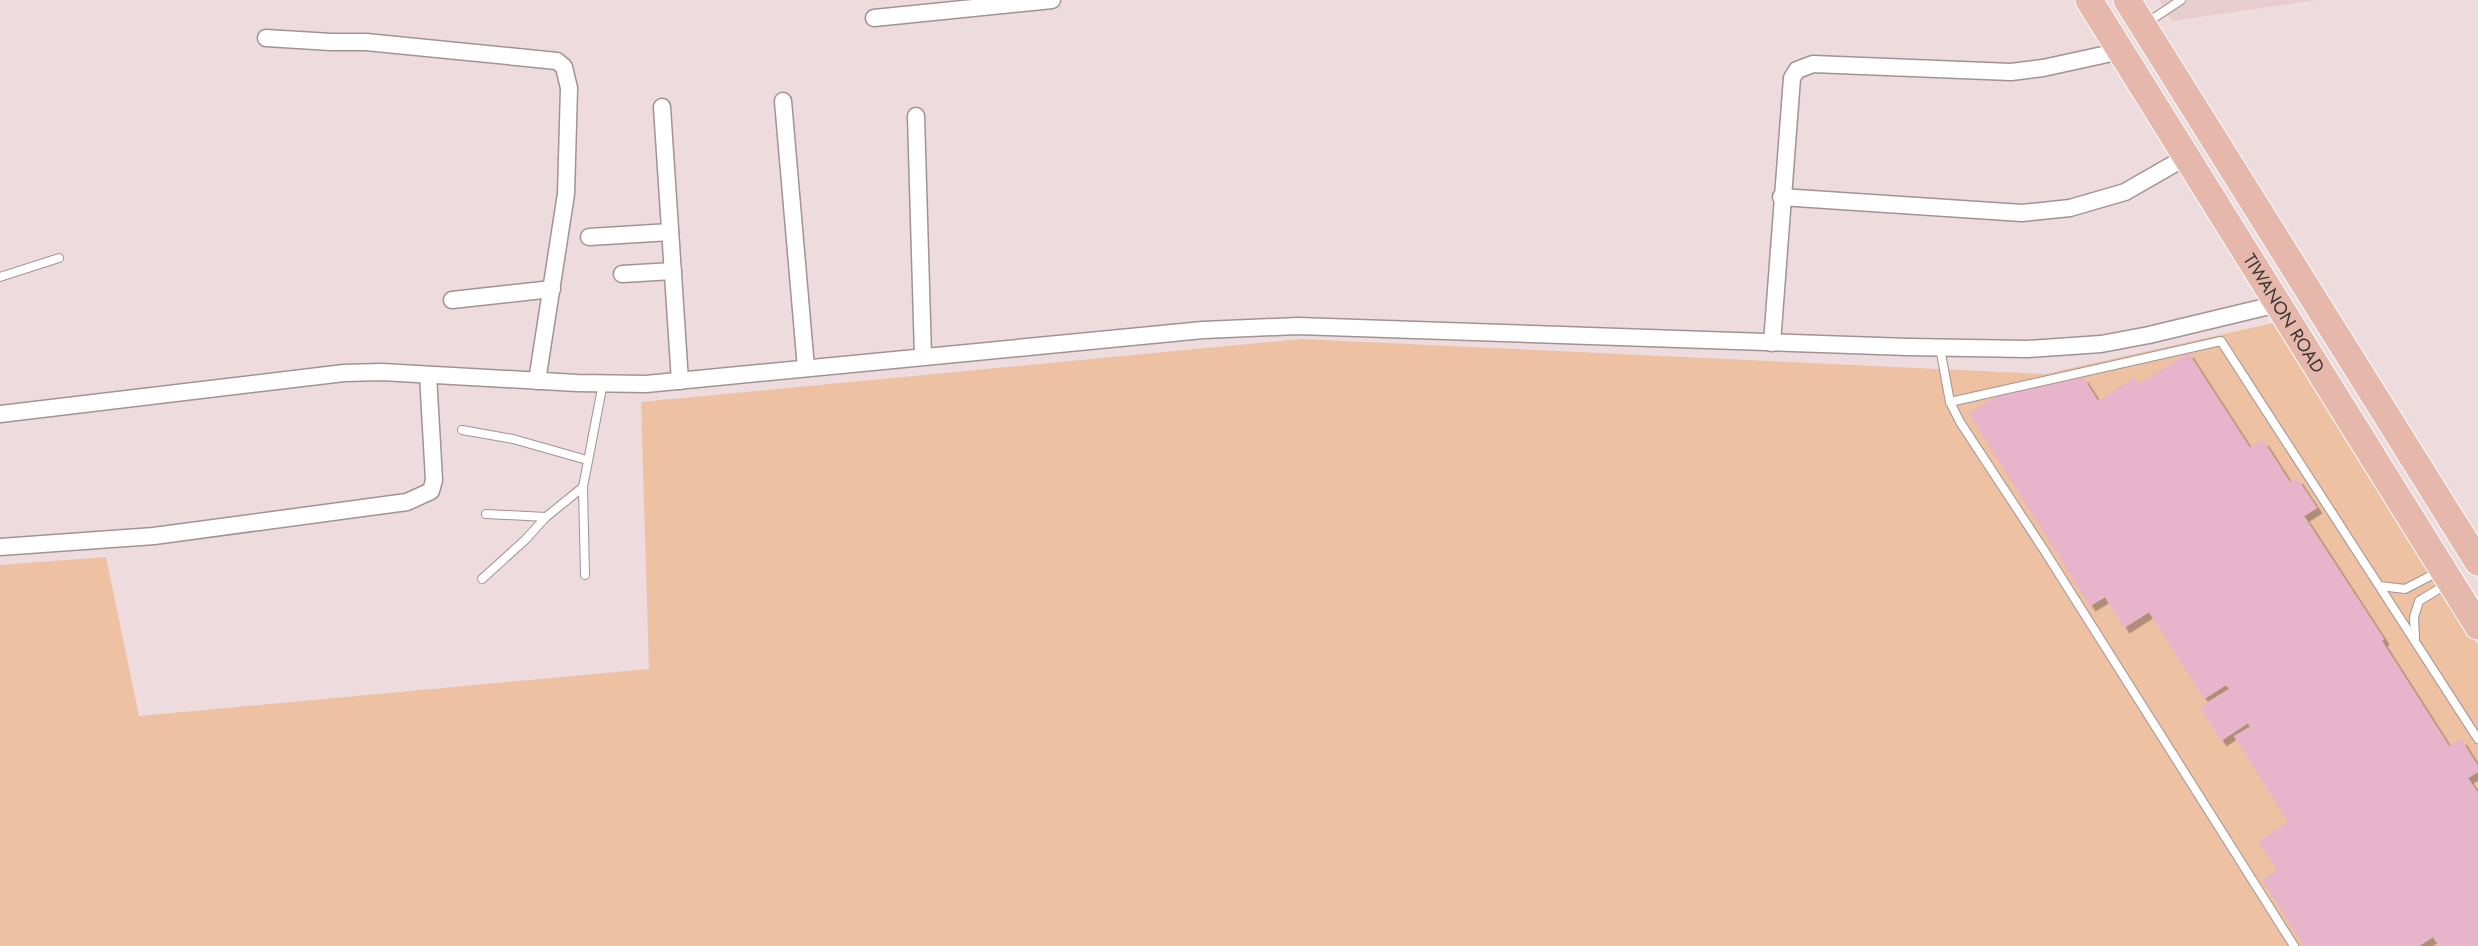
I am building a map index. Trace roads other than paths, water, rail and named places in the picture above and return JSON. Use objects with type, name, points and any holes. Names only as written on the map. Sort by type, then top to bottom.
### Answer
[{"type":"main road","name":"TIWANON ROAD","points":[[2089,0],[2478,626]]},
{"type":"main road","name":"TIWANON ROAD","points":[[2127,0],[2474,548]]},
{"type":"street","points":[[874,18],[1052,0]]},
{"type":"street","points":[[266,38],[366,42],[453,49],[557,61],[564,67],[569,88],[567,194],[537,381]]},
{"type":"street","points":[[1772,343],[1781,197],[1792,78],[1797,70],[1805,65],[1813,64],[2011,72],[2043,68],[2121,51]]},
{"type":"street","points":[[783,101],[806,368]]},
{"type":"street","points":[[663,107],[680,381]]},
{"type":"street","points":[[916,116],[923,356]]},
{"type":"street","points":[[1781,197],[2022,213],[2070,208],[2125,192],[2186,157]]},
{"type":"street","points":[[589,237],[670,232]]},
{"type":"street","points":[[622,274],[673,271]]},
{"type":"street","points":[[453,300],[552,289]]},
{"type":"street","points":[[0,414],[344,373],[382,372],[603,383],[680,381],[1203,330],[1298,326],[1772,343],[2028,349],[2101,344],[2188,327],[2278,304]]},
{"type":"street","points":[[0,548],[154,536],[406,502],[422,497],[431,491],[434,480],[428,375]]},
{"type":"lane","points":[[2143,26],[2181,0]]},
{"type":"lane","points":[[0,277],[59,258]]},
{"type":"lane","points":[[1950,402],[2221,341],[2478,739]]},
{"type":"lane","points":[[1941,348],[1950,402],[1960,422],[2044,550],[2294,946]]},
{"type":"lane","points":[[585,575],[583,488],[603,383]]},
{"type":"lane","points":[[462,430],[513,439],[587,460]]},
{"type":"lane","points":[[482,579],[525,540],[546,517],[583,488]]},
{"type":"lane","points":[[486,514],[546,517]]},
{"type":"lane","points":[[2380,586],[2405,589],[2447,575]]},
{"type":"lane","points":[[2416,642],[2414,617],[2419,601],[2447,575]]}]
